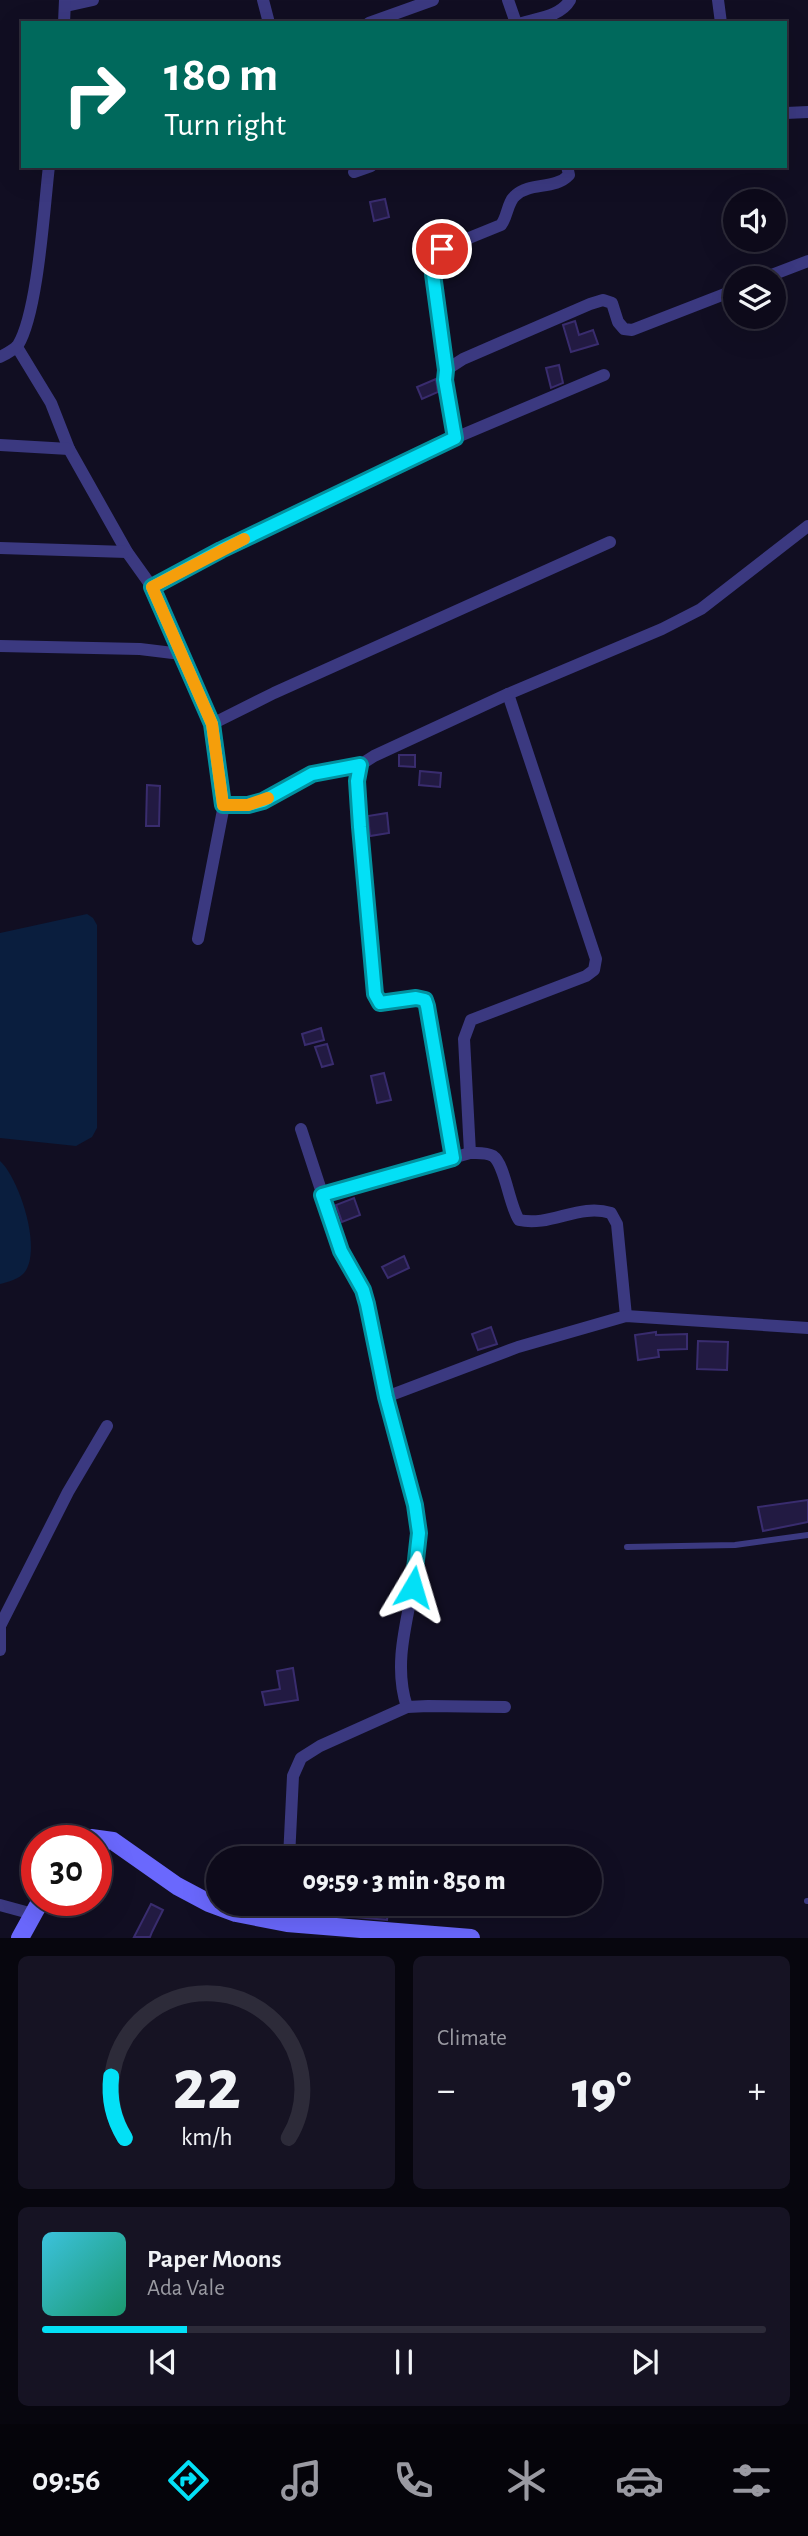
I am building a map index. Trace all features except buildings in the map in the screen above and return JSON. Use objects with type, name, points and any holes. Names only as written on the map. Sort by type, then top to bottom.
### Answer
[{"type":"main road","points":[[112,1841],[177,1886],[209,1903],[236,1913],[286,1923],[471,1937]]},
{"type":"main road","points":[[20,1937],[32,1916]]},
{"type":"street","points":[[64,21],[66,3],[93,0]]},
{"type":"street","points":[[263,0],[268,21]]},
{"type":"street","points":[[375,21],[433,0]]},
{"type":"street","points":[[508,0],[515,21]]},
{"type":"street","points":[[529,21],[558,12],[566,7],[570,0]]},
{"type":"street","points":[[718,0],[721,21]]},
{"type":"street","points":[[787,113],[808,112]]},
{"type":"street","points":[[0,357],[17,347],[26,323],[34,285],[49,168]]},
{"type":"street","points":[[354,172],[365,168]]},
{"type":"street","points":[[455,438],[445,380],[433,261],[437,253],[501,225],[513,196],[520,191],[566,179],[569,175],[568,168]]},
{"type":"street","points":[[786,270],[808,261]]},
{"type":"street","points":[[446,370],[463,359],[603,300],[612,303],[618,322],[624,329],[632,330],[723,295]]},
{"type":"street","points":[[17,347],[51,403],[69,449],[127,552],[152,587],[212,724],[223,805],[198,939]]},
{"type":"street","points":[[152,587],[221,550],[455,438],[604,375]]},
{"type":"street","points":[[0,445],[69,449]]},
{"type":"street","points":[[223,805],[248,805],[263,801],[312,774],[360,765],[508,694],[662,629],[701,609],[808,526]]},
{"type":"street","points":[[212,724],[274,693],[610,542]]},
{"type":"street","points":[[0,548],[127,552]]},
{"type":"street","points":[[0,646],[140,649],[181,654]]},
{"type":"street","points":[[470,1153],[464,1038],[471,1020],[586,976],[594,970],[596,959],[508,694]]},
{"type":"street","points":[[360,765],[357,781],[360,827],[375,994],[380,1003],[416,998],[425,1000],[453,1158]]},
{"type":"street","points":[[301,1129],[341,1251],[363,1290],[386,1397],[415,1505],[419,1533],[413,1587],[400,1656],[401,1690],[407,1707]]},
{"type":"street","points":[[322,1195],[470,1153],[492,1155],[499,1162],[513,1210],[519,1220],[542,1223],[585,1210],[599,1209],[611,1213],[617,1224],[626,1316]]},
{"type":"street","points":[[386,1397],[517,1347],[626,1316],[808,1328]]},
{"type":"street","points":[[0,1650],[0,1624],[68,1492],[107,1426]]},
{"type":"street","points":[[290,1846],[293,1776],[301,1758],[320,1746],[407,1707],[505,1707]]},
{"type":"street","points":[[0,1905],[21,1906]]},
{"type":"street","points":[[286,1916],[286,1923]]},
{"type":"lane","points":[[627,1547],[735,1545],[808,1535]]},
{"type":"water","points":[[87,914],[97,925],[97,1128],[92,1137],[76,1146],[0,1138],[0,933]]},
{"type":"water","points":[[0,1161],[21,1198],[30,1232],[31,1248],[24,1273],[16,1279],[0,1284]]},
{"type":"slow traffic","points":[[244,539],[152,587],[212,724],[223,805],[248,805],[268,798]]},
{"type":"route","points":[[413,1587],[419,1533],[415,1505],[377,1360],[363,1290],[341,1251],[322,1195],[453,1158],[427,1006],[425,1000],[416,998],[380,1003],[375,994],[360,827],[357,781],[360,765],[312,774],[263,801],[248,805],[223,805],[212,724],[152,587],[221,550],[455,438],[445,380],[446,370],[433,274],[433,261],[442,249]]}]
